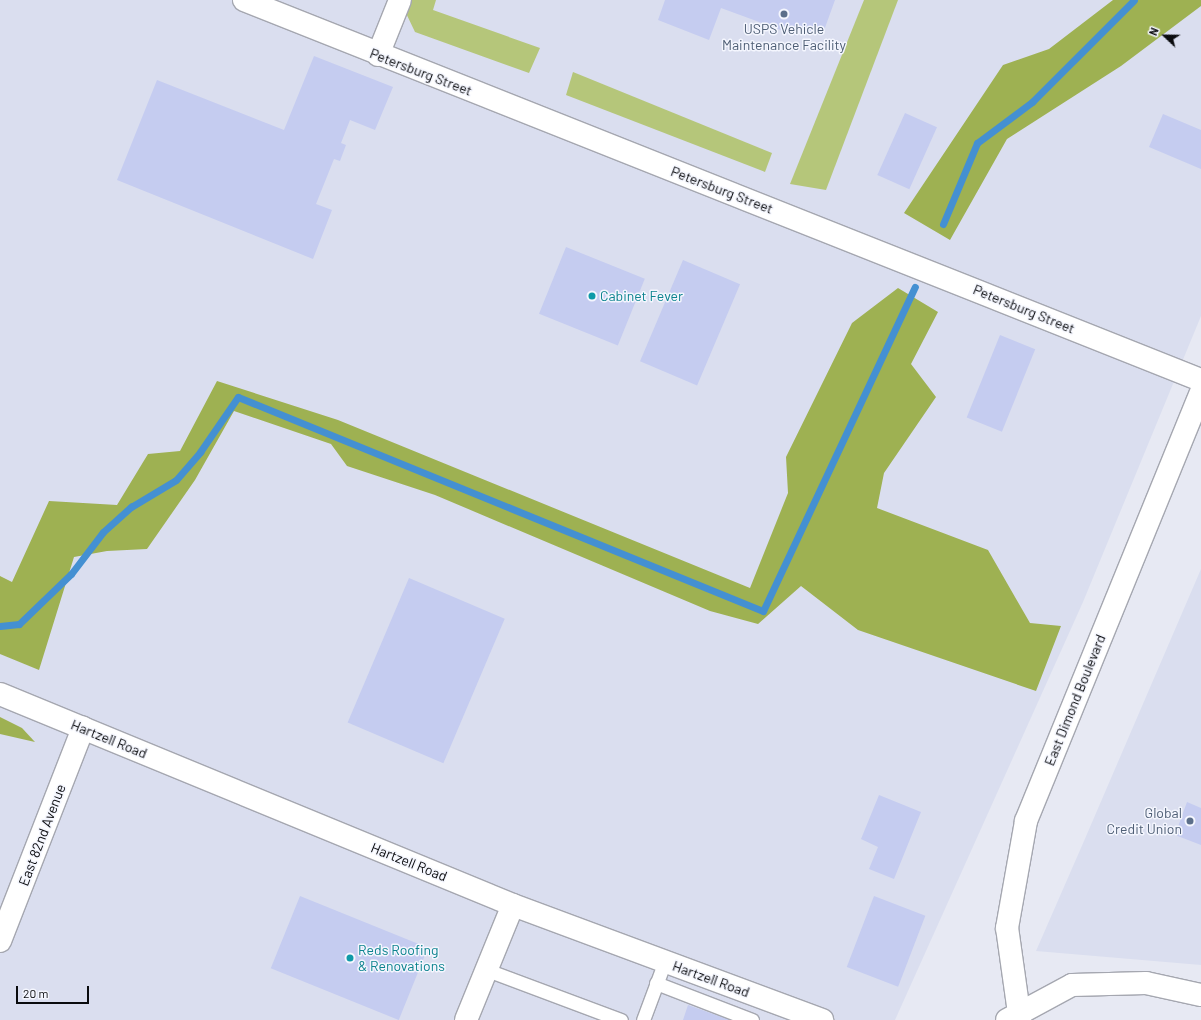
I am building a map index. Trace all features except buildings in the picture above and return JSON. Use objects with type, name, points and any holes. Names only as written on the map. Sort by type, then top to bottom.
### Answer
[{"type":"street","name":"Petersburg Street","points":[[244,0],[378,55],[1201,380]]},
{"type":"street","points":[[378,55],[400,0]]},
{"type":"street","name":"East Dimond Boulevard","points":[[1015,1019],[1007,928],[1026,821],[1201,392]]},
{"type":"street","name":"Hartzell Road","points":[[0,694],[513,904],[822,1020]]},
{"type":"street","name":"East 82nd Avenue","points":[[0,941],[83,728]]},
{"type":"street","points":[[466,1020],[513,904]]},
{"type":"street","points":[[1015,1019],[1072,985],[1146,983],[1201,995]]},
{"type":"lane","points":[[642,1020],[665,961]]},
{"type":"lane","points":[[487,970],[621,1020]]},
{"type":"lane","points":[[656,983],[752,1020]]},
{"type":"shaded area","points":[[0,0],[1201,0],[1201,316],[1083,602],[895,1020],[0,1020]]},
{"type":"shaded area","points":[[1201,569],[1201,965],[1036,951],[1084,841]]},
{"type":"green space","points":[[408,0],[436,0],[433,10],[540,48],[529,73],[415,32],[404,9]]},
{"type":"green space","points":[[864,0],[898,0],[826,190],[790,184]]},
{"type":"green space","points":[[1113,0],[1201,0],[1201,6],[1121,66],[1007,139],[950,240],[904,213],[1003,65],[1049,49]]},
{"type":"green space","points":[[573,72],[772,153],[765,172],[566,95]]},
{"type":"green space","points":[[898,288],[938,312],[911,364],[936,397],[884,473],[877,508],[988,550],[1030,623],[1061,626],[1036,691],[858,630],[801,586],[758,624],[710,611],[435,495],[347,466],[331,444],[234,411],[195,480],[147,549],[107,551],[74,557],[39,670],[0,654],[0,576],[12,582],[49,501],[117,505],[148,454],[180,451],[217,381],[338,420],[750,588],[788,493],[786,457],[852,323]]},
{"type":"green space","points":[[0,717],[22,728],[35,742],[0,734]]},
{"type":"waterway","points":[[943,224],[977,143],[1032,102],[1134,0]]},
{"type":"waterway","points":[[0,626],[19,624],[71,574],[103,532],[131,507],[176,480],[200,452],[238,397],[763,611],[915,287]]},
{"type":"place","name":"USPS Vehicle Maintenance Facility","points":[[784,14]]},
{"type":"place","name":"Cabinet Fever","points":[[592,296]]},
{"type":"place","name":"Global Credit Union","points":[[1190,821]]},
{"type":"place","name":"Reds Roofing & Renovations","points":[[350,958]]}]
